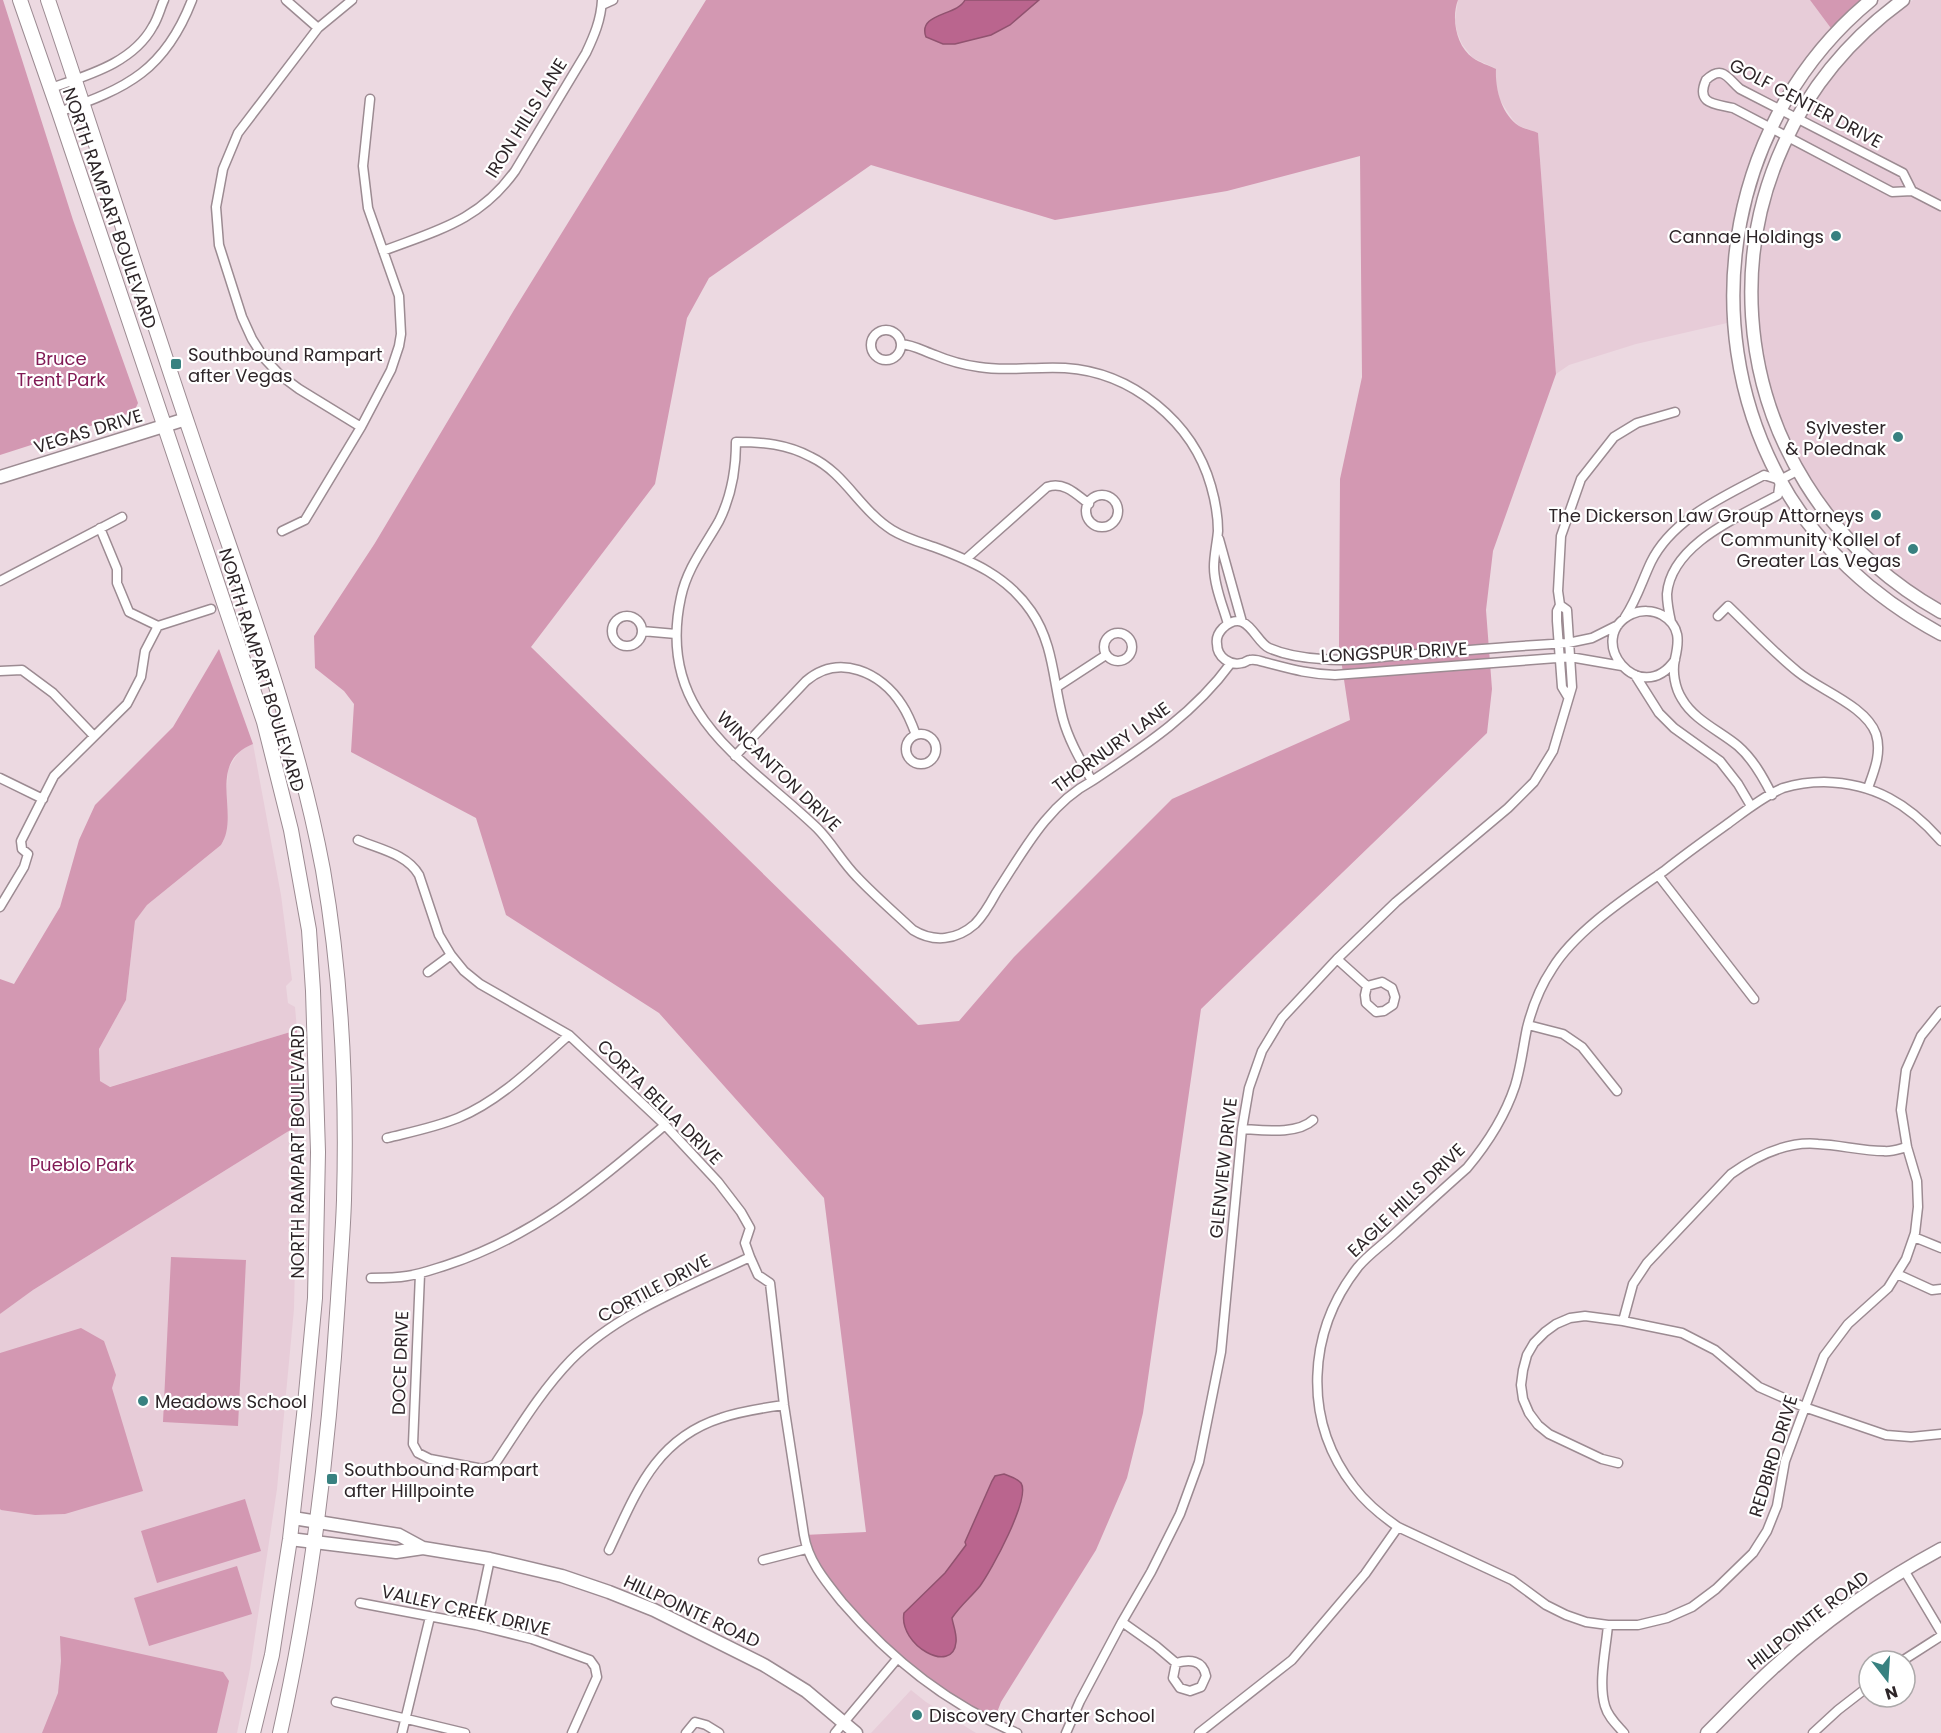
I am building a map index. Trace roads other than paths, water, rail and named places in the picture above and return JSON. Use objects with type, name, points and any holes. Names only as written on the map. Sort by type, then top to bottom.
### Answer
[{"type":"main road","name":"NORTH RAMPART BOULEVARD","points":[[22,0],[264,722],[302,883],[309,930],[318,1130],[315,1298],[293,1518],[272,1655],[253,1733]]},
{"type":"main road","name":"NORTH RAMPART BOULEVARD","points":[[48,0],[296,748],[314,824],[332,928],[339,988],[344,1094],[344,1201],[330,1418],[315,1542],[280,1733]]},
{"type":"main road","points":[[1871,0],[1819,52],[1780,109],[1754,167],[1736,244],[1732,301],[1735,336],[1744,389],[1761,440],[1780,480],[1813,528],[1846,566],[1895,606],[1941,634]]},
{"type":"main road","points":[[1903,0],[1880,18],[1845,52],[1826,75],[1787,137],[1771,177],[1761,211],[1754,259],[1752,306],[1755,348],[1767,401],[1797,471],[1823,510],[1857,550],[1894,582],[1941,612]]},
{"type":"main road","name":"VEGAS DRIVE","points":[[0,477],[186,419]]},
{"type":"main road","points":[[309,930],[332,928]]},
{"type":"main road","name":"HILLPOINTE ROAD","points":[[293,1518],[399,1535],[423,1548]]},
{"type":"main road","name":"HILLPOINTE ROAD","points":[[290,1539],[396,1552],[423,1548],[490,1559],[562,1576],[654,1610],[764,1665],[806,1691],[856,1733]]},
{"type":"main road","name":"HILLPOINTE ROAD","points":[[1707,1733],[1747,1692],[1796,1648],[1862,1598],[1941,1549]]},
{"type":"street","points":[[51,88],[106,67],[141,44],[154,26],[164,0]]},
{"type":"street","points":[[60,112],[95,100],[137,77],[157,61],[182,25],[192,0]]},
{"type":"street","points":[[286,0],[318,28]]},
{"type":"street","points":[[352,0],[318,28],[238,133],[223,169],[216,207],[219,245],[242,317],[264,358],[280,375],[299,389],[361,427]]},
{"type":"street","name":"IRON HILLS LANE","points":[[382,251],[447,227],[467,217],[502,189],[586,53],[595,34],[602,3],[613,0]]},
{"type":"street","name":"GOLF CENTER DRIVE","points":[[1911,191],[1903,173],[1740,89],[1726,75],[1713,74],[1704,83],[1703,93],[1710,103],[1733,108],[1892,192],[1911,191],[1941,206]]},
{"type":"street","points":[[282,531],[305,520],[361,427],[391,370],[399,346],[401,334],[399,296],[368,208],[363,166],[370,99]]},
{"type":"street","points":[[901,344],[916,346],[958,363],[981,368],[1058,368],[1087,371],[1142,393],[1172,418],[1196,450],[1211,486],[1218,533],[1242,622],[1228,624],[1219,633],[1216,645],[1221,656],[1231,663]]},
{"type":"street","name":"GLENVIEW DRIVE","points":[[1568,697],[1562,687],[1558,644],[1557,611],[1560,605],[1558,591],[1561,536],[1581,479],[1614,437],[1637,423],[1675,412]]},
{"type":"street","name":"WINCANTON DRIVE","points":[[945,939],[928,937],[913,930],[857,877],[819,831],[711,732],[692,701],[680,666],[676,634],[678,612],[687,576],[717,523],[731,492],[736,442],[781,445],[815,458],[838,476],[872,514],[891,529],[912,540],[966,559]]},
{"type":"street","points":[[1751,806],[1720,761],[1674,728],[1659,713],[1635,675],[1622,666],[1616,657],[1613,647],[1614,636],[1638,596],[1651,562],[1682,525],[1708,506],[1764,475],[1780,480],[1797,471]]},
{"type":"street","points":[[1772,795],[1744,751],[1697,716],[1685,704],[1676,685],[1675,660],[1679,640],[1671,623],[1667,604],[1668,587],[1673,573],[1688,553],[1707,535],[1778,495],[1780,480]]},
{"type":"street","points":[[1089,504],[1065,486],[1047,487],[966,559],[997,576],[1009,586],[1030,610],[1046,638],[1068,734],[1092,781]]},
{"type":"street","points":[[0,581],[122,518]]},
{"type":"street","points":[[100,528],[117,569],[117,583],[129,612],[158,626],[211,609]]},
{"type":"street","points":[[1218,533],[1214,573],[1228,624]]},
{"type":"street","name":"GLENVIEW DRIVE","points":[[1066,1733],[1080,1701],[1180,1514],[1199,1462],[1221,1352],[1242,1129],[1249,1088],[1262,1051],[1282,1018],[1337,959],[1396,902],[1508,807],[1534,782],[1553,751],[1572,687],[1567,609],[1560,605]]},
{"type":"street","points":[[1718,616],[1728,606],[1798,673],[1858,711],[1869,721],[1876,734],[1879,748],[1868,788],[1899,802],[1926,824],[1941,841]]},
{"type":"street","points":[[1621,623],[1633,614],[1645,611],[1657,613],[1671,623]]},
{"type":"street","name":"LONGSPUR DRIVE","points":[[1242,622],[1251,627],[1259,641],[1267,648],[1298,656],[1330,660],[1568,643],[1592,638],[1621,623]]},
{"type":"street","points":[[0,908],[24,867],[28,854],[22,849],[21,841],[54,776],[127,704],[141,677],[145,651],[158,626]]},
{"type":"street","points":[[642,631],[676,634]]},
{"type":"street","points":[[1057,687],[1106,655]]},
{"type":"street","name":"LONGSPUR DRIVE","points":[[1231,663],[1239,664],[1251,660],[1299,672],[1335,675],[1559,657],[1622,666]]},
{"type":"street","points":[[1635,675],[1654,676],[1666,670],[1675,660]]},
{"type":"street","name":"THORNURY LANE","points":[[945,939],[962,934],[979,920],[1043,822],[1071,794],[1148,744],[1180,718],[1211,689],[1231,663]]},
{"type":"street","points":[[735,756],[806,681],[820,671],[836,667],[853,667],[888,688],[907,712],[916,735]]},
{"type":"street","points":[[0,671],[22,670],[53,693],[94,736]]},
{"type":"street","points":[[0,778],[43,799]]},
{"type":"street","name":"EAGLE HILLS DRIVE","points":[[1398,1527],[1354,1488],[1332,1452],[1320,1414],[1316,1372],[1322,1337],[1336,1300],[1359,1265],[1467,1168],[1479,1153],[1500,1121],[1515,1085],[1528,1025],[1542,987],[1569,947],[1592,926],[1751,806],[1784,788],[1813,782],[1842,782],[1868,788]]},
{"type":"street","name":"CORTA BELLA DRIVE","points":[[358,840],[404,859],[414,867],[439,935],[464,971],[480,984],[569,1035],[665,1125],[718,1182],[741,1212],[750,1228],[745,1243],[750,1257]]},
{"type":"street","points":[[1658,875],[1754,999]]},
{"type":"street","points":[[428,972],[451,955]]},
{"type":"street","points":[[1337,959],[1367,986]]},
{"type":"street","name":"REDBIRD DRIVE","points":[[1398,1527],[1512,1580],[1546,1605],[1586,1622],[1608,1625],[1638,1624],[1667,1618],[1692,1606],[1716,1589],[1753,1553],[1767,1531],[1777,1506],[1785,1461],[1824,1356],[1848,1324],[1888,1288],[1906,1259],[1914,1237],[1918,1207],[1917,1181],[1907,1147],[1901,1110],[1906,1070],[1921,1036],[1941,1011]]},
{"type":"street","points":[[1528,1025],[1563,1034],[1582,1047],[1617,1091]]},
{"type":"street","points":[[387,1138],[426,1129],[459,1118],[480,1107],[509,1088],[569,1035]]},
{"type":"street","points":[[1242,1129],[1278,1131],[1308,1125],[1313,1120]]},
{"type":"street","points":[[371,1278],[420,1274],[470,1257],[533,1227],[591,1187],[665,1125]]},
{"type":"street","points":[[1623,1321],[1633,1284],[1647,1263],[1731,1174],[1747,1162],[1768,1152],[1792,1145],[1815,1143],[1886,1152],[1907,1147]]},
{"type":"street","points":[[1914,1237],[1941,1248]]},
{"type":"street","points":[[750,1257],[758,1275],[770,1283],[784,1405],[806,1549],[813,1563],[861,1624],[897,1659],[946,1697],[993,1723],[1017,1733]]},
{"type":"street","name":"CORTILE DRIVE","points":[[418,1453],[430,1460],[483,1469],[495,1464],[546,1389],[571,1360],[597,1337],[629,1315],[750,1257]]},
{"type":"street","name":"DOCE DRIVE","points":[[418,1453],[413,1444],[420,1274]]},
{"type":"street","points":[[1897,1274],[1932,1290],[1941,1289]]},
{"type":"street","points":[[1618,1463],[1602,1460],[1549,1434],[1529,1413],[1523,1399],[1522,1370],[1531,1349],[1545,1332],[1570,1318],[1585,1316],[1623,1321],[1682,1333],[1714,1350],[1759,1387],[1804,1407],[1886,1435],[1911,1437],[1941,1434]]},
{"type":"street","points":[[609,1550],[642,1480],[675,1443],[719,1418],[784,1405]]},
{"type":"street","points":[[1199,1733],[1292,1660],[1365,1574],[1398,1527]]},
{"type":"street","points":[[763,1560],[806,1549]]},
{"type":"street","points":[[476,1626],[490,1559]]},
{"type":"street","points":[[1904,1570],[1941,1634],[1917,1651]]},
{"type":"street","name":"VALLEY CREEK DRIVE","points":[[360,1602],[532,1640],[591,1660],[597,1677],[572,1733]]},
{"type":"street","points":[[402,1733],[430,1617]]},
{"type":"street","points":[[1122,1622],[1176,1663]]},
{"type":"street","points":[[1608,1625],[1602,1688],[1608,1714],[1624,1733]]},
{"type":"street","points":[[835,1733],[897,1659]]},
{"type":"street","points":[[1813,1733],[1857,1695]]},
{"type":"street","points":[[336,1702],[465,1733]]},
{"type":"street","points":[[686,1733],[695,1722],[706,1725],[719,1733]]},
{"type":"place","name":"Cannae Holdings","points":[[1836,236]]},
{"type":"place","name":"Southbound Rampart after Vegas","points":[[176,364]]},
{"type":"place","name":"Sylvester & Polednak","points":[[1898,437]]},
{"type":"place","name":"The Dickerson Law Group Attorneys","points":[[1876,515]]},
{"type":"place","name":"Community Kollel of Greater Las Vegas","points":[[1913,549]]},
{"type":"place","name":"Meadows School","points":[[143,1401]]},
{"type":"place","name":"Southbound Rampart after Hillpointe","points":[[332,1479]]},
{"type":"place","name":"Discovery Charter School","points":[[917,1715]]},
{"type":"park label","name":"Bruce Trent Park","points":[[61,368]]},
{"type":"park label","name":"Pueblo Park","points":[[82,1164]]}]
